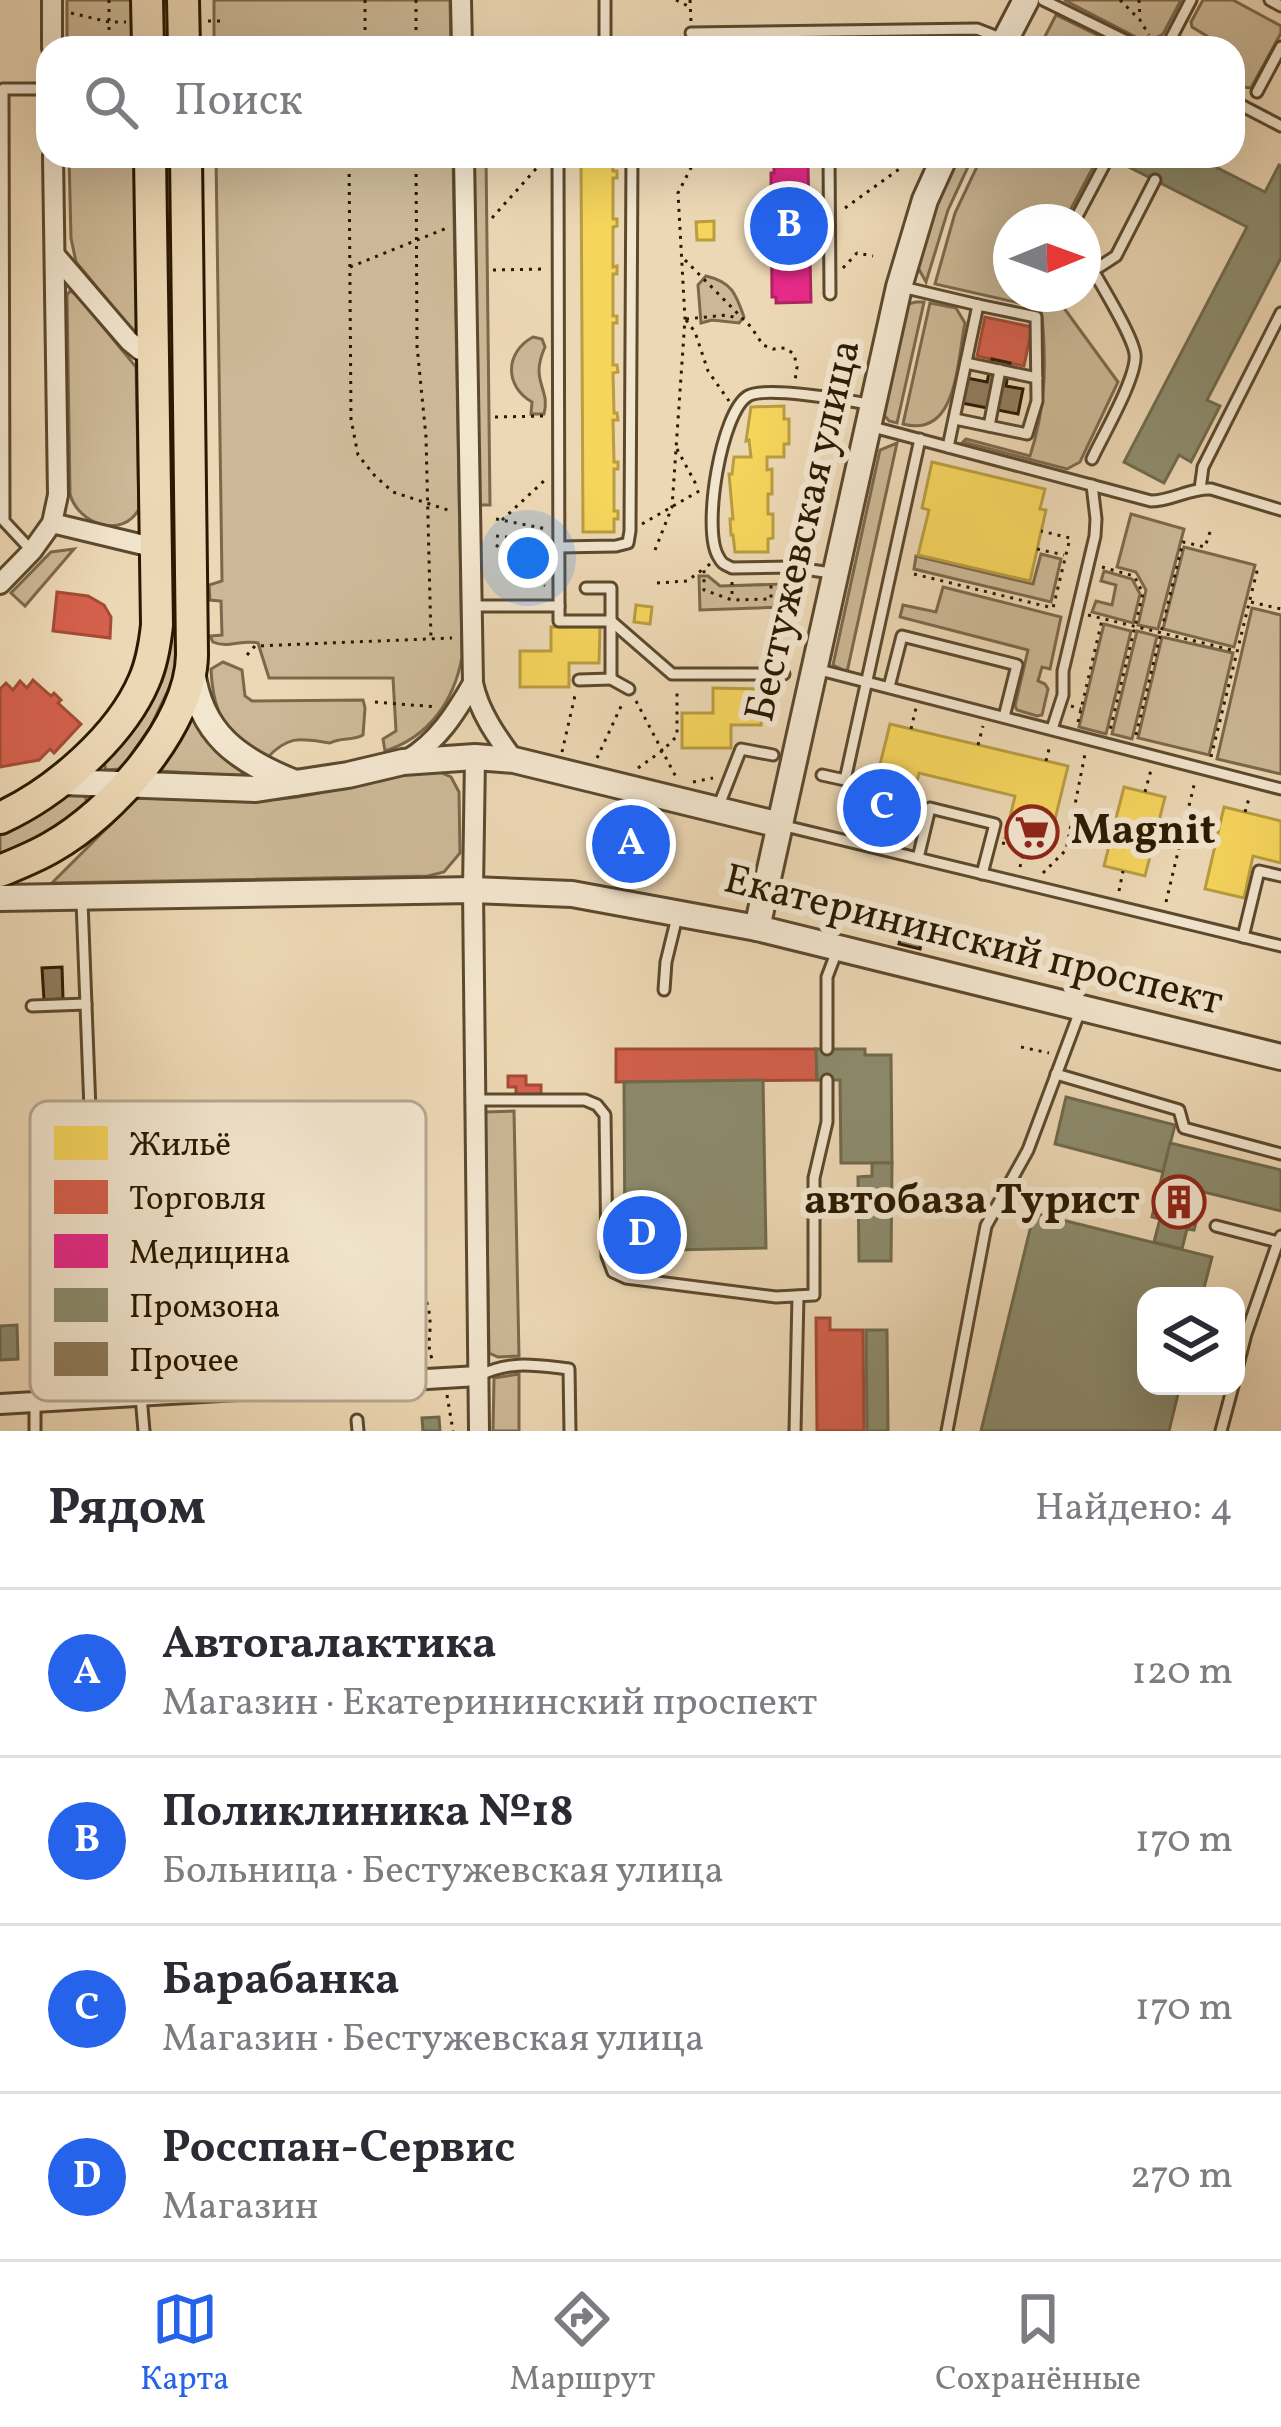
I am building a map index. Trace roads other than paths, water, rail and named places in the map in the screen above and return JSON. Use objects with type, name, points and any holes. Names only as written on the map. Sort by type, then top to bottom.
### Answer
[{"type":"main road","points":[[148,0],[148,36]]},
{"type":"main road","points":[[183,0],[184,36]]},
{"type":"main road","points":[[0,818],[62,782],[120,722],[145,679],[153,654],[158,625],[150,168]]},
{"type":"main road","points":[[0,871],[64,839],[126,785],[186,694],[191,667],[186,168]]},
{"type":"main road","points":[[153,351],[189,350]]},
{"type":"street","points":[[461,0],[462,36]]},
{"type":"street","points":[[1008,36],[1026,0]]},
{"type":"street","points":[[52,4],[52,36]]},
{"type":"street","points":[[0,584],[52,523],[58,494],[53,168]]},
{"type":"street","points":[[464,168],[473,683],[494,732],[514,760]]},
{"type":"street","name":"Бестужевская улица","points":[[757,928],[899,287],[940,168]]},
{"type":"street","points":[[55,255],[129,341],[140,350],[153,351]]},
{"type":"street","points":[[52,523],[156,548]]},
{"type":"street","points":[[191,667],[195,694],[221,740],[267,772],[297,784]]},
{"type":"street","points":[[404,762],[429,746],[473,683]]},
{"type":"street","points":[[475,757],[479,1431]]},
{"type":"street","name":"Екатерининский проспект","points":[[62,782],[256,789],[404,762],[475,757],[514,760],[780,825]]},
{"type":"street","name":"Екатерининский проспект","points":[[0,898],[473,890],[572,893],[757,928],[1081,1008],[1185,1024],[1281,1057]]},
{"type":"street","points":[[426,1379],[478,1376]]},
{"type":"street","points":[[0,1404],[53,1401]]},
{"type":"lane","points":[[604,0],[604,36]]},
{"type":"lane","points":[[1043,0],[1116,36]]},
{"type":"lane","points":[[1172,36],[1191,0]]},
{"type":"lane","points":[[1270,0],[1281,6]]},
{"type":"lane","points":[[691,33],[977,29],[988,36]]},
{"type":"lane","points":[[1257,92],[1281,47]]},
{"type":"lane","points":[[32,550],[4,520],[2,89],[36,89]]},
{"type":"lane","points":[[1245,107],[1281,126]]},
{"type":"lane","points":[[558,168],[560,621],[611,621],[672,674],[784,674]]},
{"type":"lane","points":[[558,540],[628,543],[634,168]]},
{"type":"lane","points":[[830,168],[830,288]]},
{"type":"lane","points":[[1084,204],[1103,168]]},
{"type":"lane","points":[[1101,266],[1116,256],[1155,180]]},
{"type":"lane","points":[[1092,459],[1132,376],[1136,357],[1101,286]]},
{"type":"lane","points":[[899,287],[1036,317],[1037,401],[1027,434],[955,418]]},
{"type":"lane","points":[[948,447],[978,305]]},
{"type":"lane","points":[[1200,489],[1202,467],[1281,313]]},
{"type":"lane","points":[[966,363],[1037,378]]},
{"type":"lane","points":[[989,426],[1000,370]]},
{"type":"lane","points":[[836,574],[791,567],[732,568],[718,557],[713,490],[717,465],[735,410],[745,398],[758,392],[794,394],[871,416],[920,439],[1150,500],[1211,489],[1281,510]]},
{"type":"lane","points":[[822,775],[845,780],[920,439]]},
{"type":"lane","points":[[959,468],[963,451]]},
{"type":"lane","points":[[994,477],[999,460]]},
{"type":"lane","points":[[1053,730],[1089,563],[1096,519],[1092,485]]},
{"type":"lane","points":[[586,588],[611,589],[611,679]]},
{"type":"lane","points":[[471,606],[559,602]]},
{"type":"lane","points":[[889,687],[902,636],[1017,665],[1004,717]]},
{"type":"lane","points":[[815,669],[1281,789]]},
{"type":"lane","points":[[579,680],[611,679],[629,689]]},
{"type":"lane","points":[[717,810],[741,748],[773,755]]},
{"type":"lane","points":[[918,858],[930,808],[994,824],[982,874]]},
{"type":"lane","points":[[780,825],[1281,946]]},
{"type":"lane","points":[[1243,937],[1259,871],[1281,876]]},
{"type":"lane","points":[[82,896],[90,1101]]},
{"type":"lane","points":[[664,991],[679,912]]},
{"type":"lane","points":[[827,1049],[827,977],[838,948]]},
{"type":"lane","points":[[32,1006],[86,1004]]},
{"type":"lane","points":[[947,1431],[986,1226],[1028,1150],[1081,1008]]},
{"type":"lane","points":[[1056,1074],[1179,1110],[1184,1128],[1281,1154]]},
{"type":"lane","points":[[475,1100],[585,1100],[597,1105],[605,1115],[607,1256],[613,1272],[626,1278],[798,1296],[814,1295],[814,1178],[827,1122],[827,1080]]},
{"type":"lane","points":[[1216,1226],[1280,1239],[1245,1338]]},
{"type":"lane","points":[[795,1431],[798,1296]]},
{"type":"lane","points":[[478,1376],[519,1364],[569,1369],[570,1431]]},
{"type":"lane","points":[[1221,1431],[1231,1395]]},
{"type":"lane","points":[[141,1401],[144,1431]]},
{"type":"lane","points":[[35,1402],[35,1431]]},
{"type":"place","name":"Поликлиника №18","points":[[789,226]]},
{"type":"place","name":"Барабанка","points":[[882,808]]},
{"type":"place","name":"Magnit","points":[[1032,832]]},
{"type":"place","name":"Автогалактика","points":[[631,844]]},
{"type":"place","name":"автобаза Турист","points":[[1179,1202]]},
{"type":"place","name":"Росспан-Сервис","points":[[642,1235]]}]
